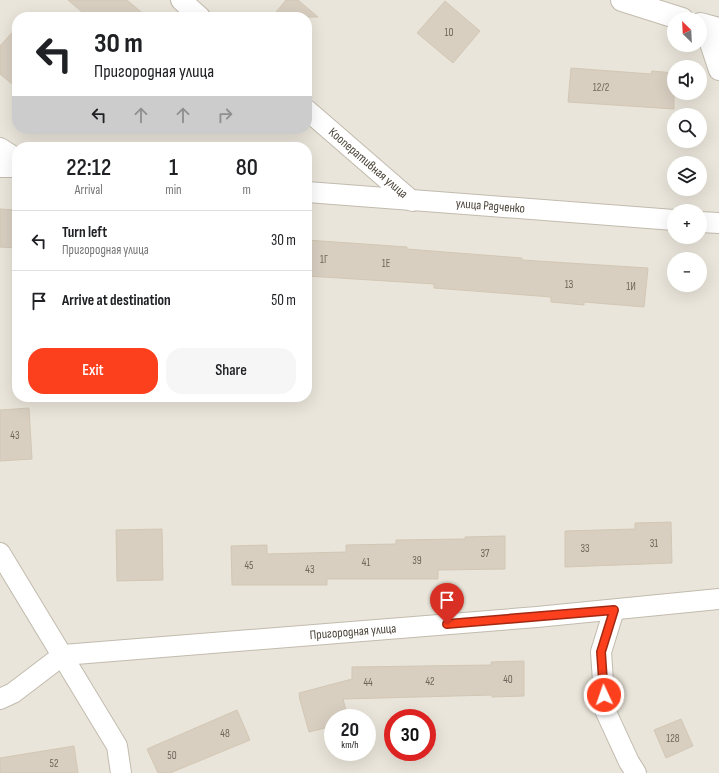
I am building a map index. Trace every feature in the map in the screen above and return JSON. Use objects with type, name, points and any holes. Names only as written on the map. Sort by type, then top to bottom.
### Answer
[{"type":"street","points":[[181,0],[194,12]]},
{"type":"street","points":[[622,0],[663,6],[672,12]]},
{"type":"street","points":[[708,26],[719,70]]},
{"type":"street","name":"Кооперативная улица","points":[[312,114],[412,201]]},
{"type":"street","points":[[0,148],[12,156]]},
{"type":"street","points":[[0,167],[12,168]]},
{"type":"street","name":"улица Радченко","points":[[312,192],[667,219]]},
{"type":"street","points":[[707,222],[719,223]]},
{"type":"street","points":[[0,553],[117,746],[121,773]]},
{"type":"street","name":"Пригородная улица","points":[[63,655],[313,636],[614,610],[719,599]]},
{"type":"street","points":[[614,610],[601,652],[605,710],[629,762],[636,773]]},
{"type":"street","points":[[0,699],[13,693],[63,655]]},
{"type":"shaded area","points":[[0,0],[719,0],[719,773],[0,773]]},
{"type":"building","points":[[68,0],[127,0],[141,12],[82,12]]},
{"type":"building","points":[[286,0],[298,0],[318,17],[312,17],[312,12],[276,12]]},
{"type":"building","points":[[445,1],[480,31],[453,63],[417,33]]},
{"type":"building","points":[[12,33],[12,84],[0,74],[0,46]]},
{"type":"building","points":[[571,68],[651,74],[652,71],[667,72],[667,100],[674,100],[674,108],[667,109],[568,102]]},
{"type":"building","points":[[0,209],[12,210],[12,248],[0,247]]},
{"type":"building","points":[[312,240],[407,247],[407,249],[522,258],[522,260],[648,268],[644,307],[584,302],[584,305],[551,302],[551,297],[434,288],[434,284],[312,276]]},
{"type":"building","points":[[29,408],[32,459],[0,461],[0,410]]},
{"type":"building","points":[[671,522],[672,563],[565,567],[565,531],[635,529],[635,523]]},
{"type":"building","points":[[162,529],[163,580],[117,581],[116,530]]},
{"type":"building","points":[[505,536],[505,569],[438,570],[438,579],[327,579],[327,585],[232,585],[231,546],[267,545],[267,554],[346,552],[346,545],[396,544],[396,540],[465,539],[465,537]]},
{"type":"building","points":[[524,661],[524,696],[492,697],[492,695],[343,699],[346,709],[324,709],[324,728],[309,732],[299,693],[352,679],[352,667],[491,665],[491,662]]},
{"type":"building","points":[[237,710],[250,740],[170,773],[158,773],[147,749]]},
{"type":"building","points":[[681,719],[693,746],[666,758],[654,730]]},
{"type":"building","points":[[74,746],[78,773],[0,773],[0,758]]},
{"type":"route","points":[[447,624],[614,610],[601,652],[604,695]]}]
